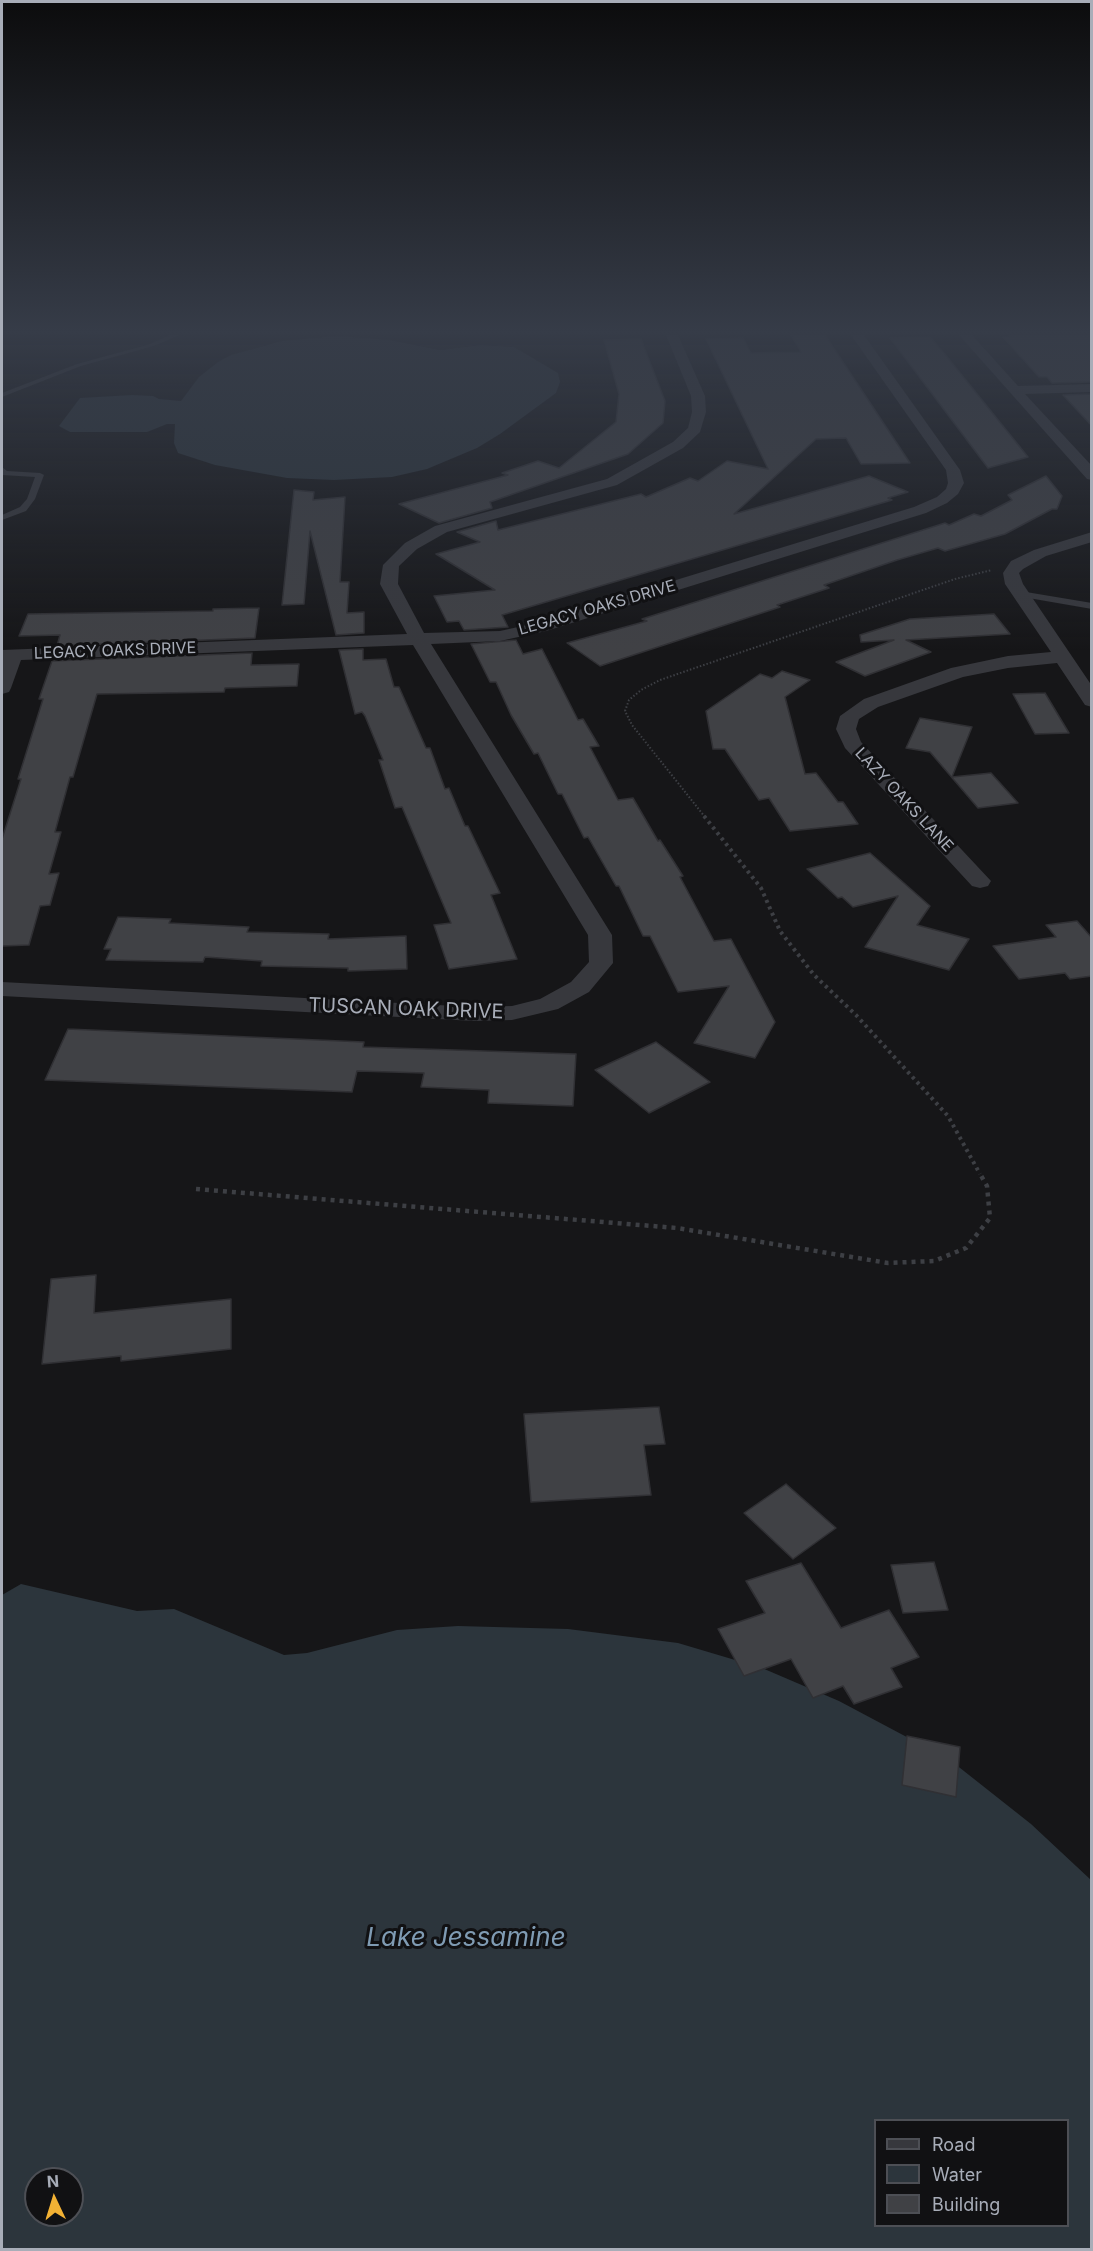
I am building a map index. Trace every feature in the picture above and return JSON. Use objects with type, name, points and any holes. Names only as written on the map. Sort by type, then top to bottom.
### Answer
[{"type":"street","name":"TUSCAN OAK DRIVE","points":[[2,989],[475,1014],[512,1013],[549,1004],[580,987],[601,963],[600,934],[419,640],[389,585],[391,565],[411,546],[441,529],[612,482],[678,446],[684,440]]},
{"type":"street","name":"LEGACY OAKS DRIVE","points":[[8,654],[500,636],[540,627],[920,510],[942,500],[953,491],[956,483],[953,470],[932,440]]},
{"type":"street","points":[[1059,440],[1092,476]]},
{"type":"street","points":[[1092,537],[1040,553],[1017,565],[1011,573],[1020,594],[1092,701]]},
{"type":"street","points":[[2,688],[8,654]]},
{"type":"street","name":"LAZY OAKS LANE","points":[[980,881],[852,744],[846,729],[850,716],[871,703],[958,672],[1008,662],[1061,657]]},
{"type":"lane","points":[[2,469],[4,473],[40,475],[31,499],[23,509],[2,518]]},
{"type":"lane","points":[[1020,594],[1092,606]]},
{"type":"path","points":[[196,1189],[676,1228],[888,1263],[934,1261],[966,1248],[990,1218],[987,1186],[948,1116],[856,1015],[814,975],[780,932],[761,888],[632,724],[625,711],[629,700],[641,690],[660,680],[955,579],[1017,565]]},
{"type":"water","points":[[174,440],[490,440],[427,469],[392,477],[334,480],[287,478],[215,465],[178,453]]},
{"type":"water","name":"Lake Jessamine","points":[[21,1584],[137,1611],[174,1609],[284,1655],[307,1653],[397,1630],[458,1626],[568,1629],[678,1643],[762,1668],[839,1701],[950,1760],[1031,1824],[1091,1880],[1091,2249],[2,2249],[2,1595]]},
{"type":"building","points":[[594,440],[644,440],[628,454],[490,502],[492,508],[439,523],[399,504],[508,475],[502,473],[538,461],[559,468]]},
{"type":"building","points":[[754,440],[815,440],[734,514],[869,476],[908,492],[888,498],[892,500],[502,615],[508,627],[464,630],[459,621],[447,622],[434,596],[495,590],[436,554],[480,542],[457,532],[496,521],[498,530],[641,494],[646,497],[690,478],[698,481],[727,461],[768,469]]},
{"type":"building","points":[[847,440],[895,440],[910,463],[861,464]]},
{"type":"building","points":[[967,440],[1014,440],[1028,457],[988,468]]},
{"type":"building","points":[[1046,476],[1062,496],[1057,509],[1052,509],[1005,534],[945,551],[938,548],[897,560],[824,585],[829,588],[777,605],[780,607],[600,666],[567,643],[647,621],[642,619],[945,523],[949,525],[974,514],[981,516],[1012,500],[1008,495]]},
{"type":"building","points":[[294,490],[314,492],[313,500],[345,497],[340,582],[349,582],[347,613],[364,612],[364,633],[336,635],[310,531],[304,604],[282,605]]},
{"type":"building","points":[[259,608],[255,638],[57,646],[60,635],[19,636],[28,614],[213,611],[213,609]]},
{"type":"building","points":[[994,614],[1010,634],[906,640],[931,652],[865,676],[836,662],[894,640],[861,642],[860,635],[910,619]]},
{"type":"building","points":[[516,640],[523,654],[542,649],[578,720],[583,719],[599,746],[590,747],[618,800],[633,798],[658,841],[660,840],[683,876],[680,877],[714,941],[731,939],[775,1022],[755,1058],[694,1043],[729,986],[678,992],[650,936],[643,936],[619,886],[616,886],[588,837],[584,838],[562,794],[558,794],[538,753],[534,754],[511,715],[496,682],[490,682],[471,644]]},
{"type":"building","points":[[363,649],[363,660],[386,659],[394,687],[399,687],[426,748],[430,748],[445,789],[449,788],[465,826],[468,826],[500,893],[491,895],[517,959],[449,969],[434,925],[451,923],[402,807],[395,808],[379,760],[383,760],[365,716],[362,712],[355,714],[339,650]]},
{"type":"building","points":[[252,653],[251,665],[299,664],[297,686],[225,688],[224,692],[97,694],[55,832],[61,832],[49,874],[59,873],[50,905],[40,906],[29,945],[2,946],[2,839],[43,699],[39,699],[52,661]]},
{"type":"building","points":[[782,671],[810,680],[785,697],[805,774],[816,773],[838,802],[843,802],[858,824],[790,831],[769,798],[759,800],[725,749],[713,749],[706,711],[760,674],[772,678]]},
{"type":"building","points":[[1045,693],[1069,733],[1035,734],[1013,694]]},
{"type":"building","points":[[920,718],[972,727],[952,777],[991,773],[1018,803],[978,808],[930,752],[906,748]]},
{"type":"building","points":[[870,853],[930,906],[917,925],[969,939],[949,970],[865,947],[898,896],[853,907],[842,897],[838,898],[807,869]]},
{"type":"building","points":[[118,917],[171,919],[169,923],[249,927],[247,932],[329,934],[328,939],[406,936],[407,969],[348,971],[348,968],[261,966],[262,961],[205,957],[203,962],[106,960],[111,949],[104,949]]},
{"type":"building","points":[[1077,921],[1092,938],[1092,976],[1070,979],[1065,973],[1019,979],[993,946],[1056,937],[1046,925]]},
{"type":"building","points":[[68,1029],[364,1042],[363,1047],[576,1054],[573,1106],[488,1103],[489,1090],[421,1087],[424,1073],[357,1071],[352,1092],[45,1080]]},
{"type":"building","points":[[656,1042],[710,1082],[649,1113],[595,1070]]},
{"type":"building","points":[[96,1275],[94,1313],[231,1299],[231,1349],[121,1361],[121,1356],[42,1364],[51,1279]]},
{"type":"building","points":[[659,1407],[665,1444],[644,1445],[651,1495],[531,1502],[524,1414]]},
{"type":"building","points":[[786,1484],[836,1528],[793,1559],[744,1513]]},
{"type":"building","points":[[934,1562],[948,1610],[903,1613],[891,1565]]},
{"type":"building","points":[[801,1563],[841,1628],[889,1610],[919,1657],[891,1668],[902,1687],[854,1704],[843,1686],[813,1698],[791,1659],[744,1676],[718,1629],[765,1613],[746,1581]]},
{"type":"building","points":[[907,1736],[960,1747],[956,1797],[902,1785]]}]
